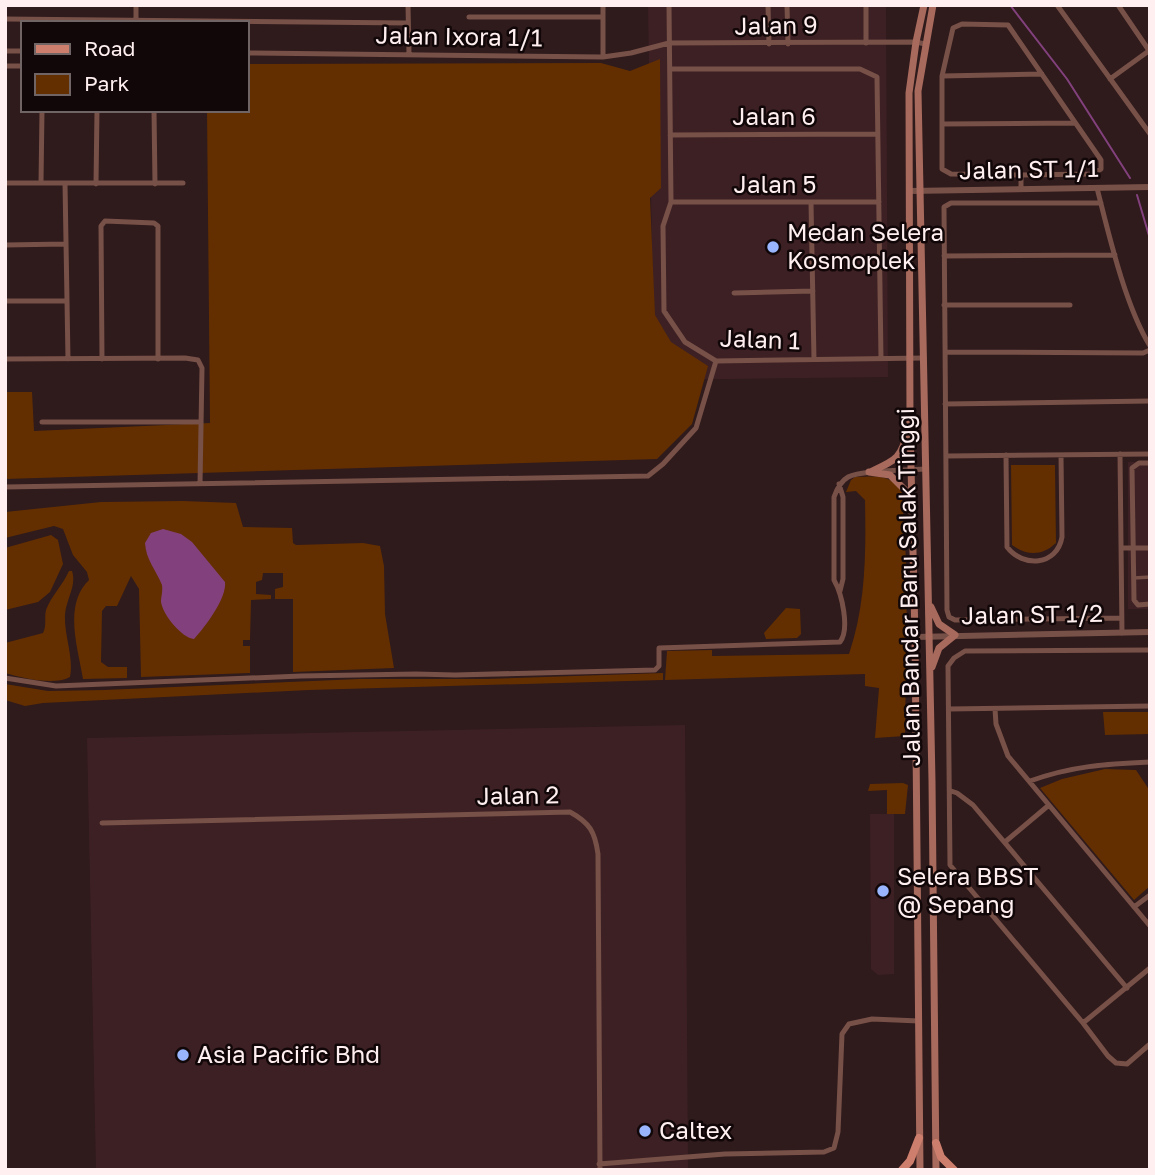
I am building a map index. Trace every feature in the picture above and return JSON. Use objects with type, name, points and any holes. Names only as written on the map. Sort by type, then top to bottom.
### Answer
[{"type":"main road","name":"Jalan Bandar Baru Salak Tinggi","points":[[920,1170],[915,637],[910,423],[909,93],[924,5]]},
{"type":"main road","name":"Jalan Bandar Baru Salak Tinggi","points":[[933,5],[918,91],[930,676],[936,1170]]},
{"type":"main road","points":[[869,472],[890,463],[904,451],[910,423]]},
{"type":"main road","points":[[869,472],[890,475],[907,492],[913,551]]},
{"type":"main road","points":[[927,593],[939,624],[955,635],[939,648],[930,676]]},
{"type":"main road","points":[[919,1077],[935,1078]]},
{"type":"main road","points":[[902,1170],[910,1161],[919,1138]]},
{"type":"main road","points":[[936,1143],[941,1157],[954,1170]]},
{"type":"street","points":[[5,19],[136,21],[136,5]]},
{"type":"street","points":[[408,5],[409,54]]},
{"type":"street","points":[[603,5],[603,57]]},
{"type":"street","points":[[669,5],[671,202]]},
{"type":"street","points":[[768,5],[769,44]]},
{"type":"street","points":[[788,5],[788,44]]},
{"type":"street","points":[[866,5],[866,43]]},
{"type":"street","points":[[1057,5],[1150,134]]},
{"type":"street","points":[[1110,79],[1149,51],[1118,5]]},
{"type":"street","points":[[469,17],[603,17]]},
{"type":"street","points":[[248,22],[408,23]]},
{"type":"street","points":[[962,24],[1008,25],[1101,160],[1101,169],[1092,174],[951,174],[942,169],[942,76],[953,28],[962,24]]},
{"type":"street","name":"Jalan 9","points":[[669,44],[925,44]]},
{"type":"street","name":"Jalan Ixora 1/1","points":[[248,53],[603,57],[669,44]]},
{"type":"street","points":[[670,69],[860,69],[877,77],[881,359]]},
{"type":"street","points":[[942,76],[1042,74]]},
{"type":"street","points":[[41,183],[42,112]]},
{"type":"street","points":[[96,184],[97,112]]},
{"type":"street","points":[[154,112],[155,184]]},
{"type":"street","points":[[942,124],[1075,123]]},
{"type":"street","name":"Jalan 6","points":[[670,135],[877,134]]},
{"type":"street","points":[[1021,174],[1021,189]]},
{"type":"street","points":[[5,183],[183,183]]},
{"type":"street","points":[[65,183],[68,359]]},
{"type":"street","name":"Jalan ST 1/1","points":[[910,191],[1150,187]]},
{"type":"street","points":[[945,352],[1143,353],[1150,348],[1139,329],[1097,188]]},
{"type":"street","name":"Jalan 5","points":[[671,202],[879,202]]},
{"type":"street","name":"Jalan 1","points":[[671,202],[664,220],[663,311],[685,342],[716,361],[924,358]]},
{"type":"street","points":[[811,202],[814,360]]},
{"type":"street","points":[[1101,203],[951,203],[943,211],[949,617],[955,620],[1122,618]]},
{"type":"street","points":[[102,359],[101,226],[104,221],[154,223],[158,226],[158,359]]},
{"type":"street","points":[[5,245],[65,244]]},
{"type":"street","points":[[944,256],[1115,255]]},
{"type":"street","points":[[734,293],[813,291]]},
{"type":"street","points":[[5,301],[65,300]]},
{"type":"street","points":[[944,305],[1070,305]]},
{"type":"street","points":[[5,359],[192,358],[201,363],[200,484]]},
{"type":"street","points":[[5,487],[648,476],[663,464],[696,428],[716,361]]},
{"type":"street","points":[[946,404],[1150,401]]},
{"type":"street","points":[[42,422],[201,422]]},
{"type":"street","points":[[1120,454],[1122,633]]},
{"type":"street","points":[[947,456],[1150,454]]},
{"type":"street","points":[[1006,455],[1007,547],[1021,559],[1033,560],[1053,556],[1060,549],[1060,455]]},
{"type":"street","points":[[1150,463],[1139,463],[1132,468],[1134,600],[1138,605],[1150,604]]},
{"type":"street","points":[[5,678],[55,686],[301,676],[655,670],[659,666],[659,648],[840,642],[844,636],[844,610],[840,591],[834,580],[833,546],[834,497],[839,484],[851,475],[926,469]]},
{"type":"street","points":[[839,484],[843,510],[843,579],[840,591]]},
{"type":"street","points":[[1121,548],[1150,548]]},
{"type":"street","points":[[1134,578],[1150,578]]},
{"type":"street","name":"Jalan ST 1/2","points":[[915,637],[1150,632]]},
{"type":"street","points":[[1150,650],[965,651],[948,666],[950,865],[1108,1056],[1116,1063],[1127,1064],[1150,1044]]},
{"type":"street","points":[[949,709],[1150,706]]},
{"type":"street","points":[[995,709],[996,724],[1005,749],[1150,926]]},
{"type":"street","points":[[1030,781],[1063,770],[1104,764],[1150,762]]},
{"type":"street","points":[[951,791],[973,805],[1127,988]]},
{"type":"street","points":[[1005,842],[1049,804]]},
{"type":"street","name":"Jalan 2","points":[[102,823],[570,811],[582,819],[596,835],[597,854],[600,1167]]},
{"type":"street","points":[[1134,907],[1150,895]]},
{"type":"street","points":[[1083,1023],[1150,968]]},
{"type":"street","points":[[600,1167],[725,1153],[824,1152],[834,1148],[838,1132],[842,1034],[849,1024],[872,1019],[919,1021]]},
{"type":"shaded area","points":[[648,5],[886,5],[888,377],[654,380]]},
{"type":"shaded area","points":[[1128,462],[1150,462],[1150,609],[1128,609]]},
{"type":"shaded area","points":[[163,529],[181,534],[192,542],[225,582],[219,604],[194,639],[179,630],[165,613],[161,602],[162,585],[147,555],[145,543],[151,533]]},
{"type":"shaded area","points":[[685,725],[688,1170],[96,1170],[87,738]]},
{"type":"shaded area","name":"Selera BBST @ Sepang","points":[[870,814],[894,814],[894,974],[878,975],[871,969]]},
{"type":"green space","points":[[660,59],[661,188],[650,198],[655,315],[671,342],[708,366],[692,424],[657,459],[5,479],[5,392],[32,392],[34,431],[210,423],[207,112],[248,112],[248,64],[601,63],[630,71]]},
{"type":"green space","points":[[1011,465],[1055,465],[1056,543],[1040,552],[1029,553],[1012,545]]},
{"type":"green space","points":[[855,477],[886,478],[902,490],[907,579],[905,736],[875,738],[879,688],[865,686],[865,674],[665,680],[667,651],[712,650],[712,656],[849,654],[859,616],[865,559],[865,500],[856,491],[846,492]]},
{"type":"green space","points":[[101,502],[236,503],[243,527],[292,528],[293,543],[296,545],[363,543],[380,546],[384,566],[385,614],[394,668],[293,672],[293,599],[275,599],[275,589],[283,587],[283,573],[263,573],[262,580],[256,582],[256,594],[271,595],[271,599],[251,600],[250,640],[243,640],[243,646],[250,646],[250,673],[141,677],[139,589],[131,576],[117,606],[106,606],[102,611],[101,662],[108,667],[127,667],[127,678],[83,679],[74,614],[81,590],[89,580],[87,572],[73,555],[63,529],[54,526],[5,538],[5,512]]},
{"type":"green space","points":[[51,535],[58,540],[63,564],[50,592],[38,602],[5,610],[5,548]]},
{"type":"green space","points":[[69,571],[72,571],[73,582],[65,615],[71,662],[70,677],[47,681],[5,673],[5,643],[43,633],[46,610]]},
{"type":"green space","points":[[786,608],[800,609],[801,634],[797,638],[766,639],[764,633]]},
{"type":"green space","points":[[663,673],[663,680],[309,690],[25,706],[5,700],[5,684],[48,691],[359,679],[486,679]]},
{"type":"green space","points":[[1103,712],[1150,712],[1150,734],[1105,735]]},
{"type":"green space","points":[[1105,769],[1136,770],[1150,791],[1150,886],[1134,900],[1040,788],[1062,779]]},
{"type":"green space","points":[[870,784],[908,785],[905,814],[887,814],[887,790],[868,791]]},
{"type":"waterway","points":[[1010,5],[1067,79],[1130,178]]},
{"type":"waterway","points":[[1137,195],[1150,239]]},
{"type":"place","name":"Medan Selera Kosmoplek","points":[[773,247]]},
{"type":"place","name":"Selera BBST @ Sepang","points":[[883,891]]},
{"type":"place","name":"Asia Pacific Bhd","points":[[183,1055]]},
{"type":"place","name":"Caltex","points":[[645,1131]]}]
